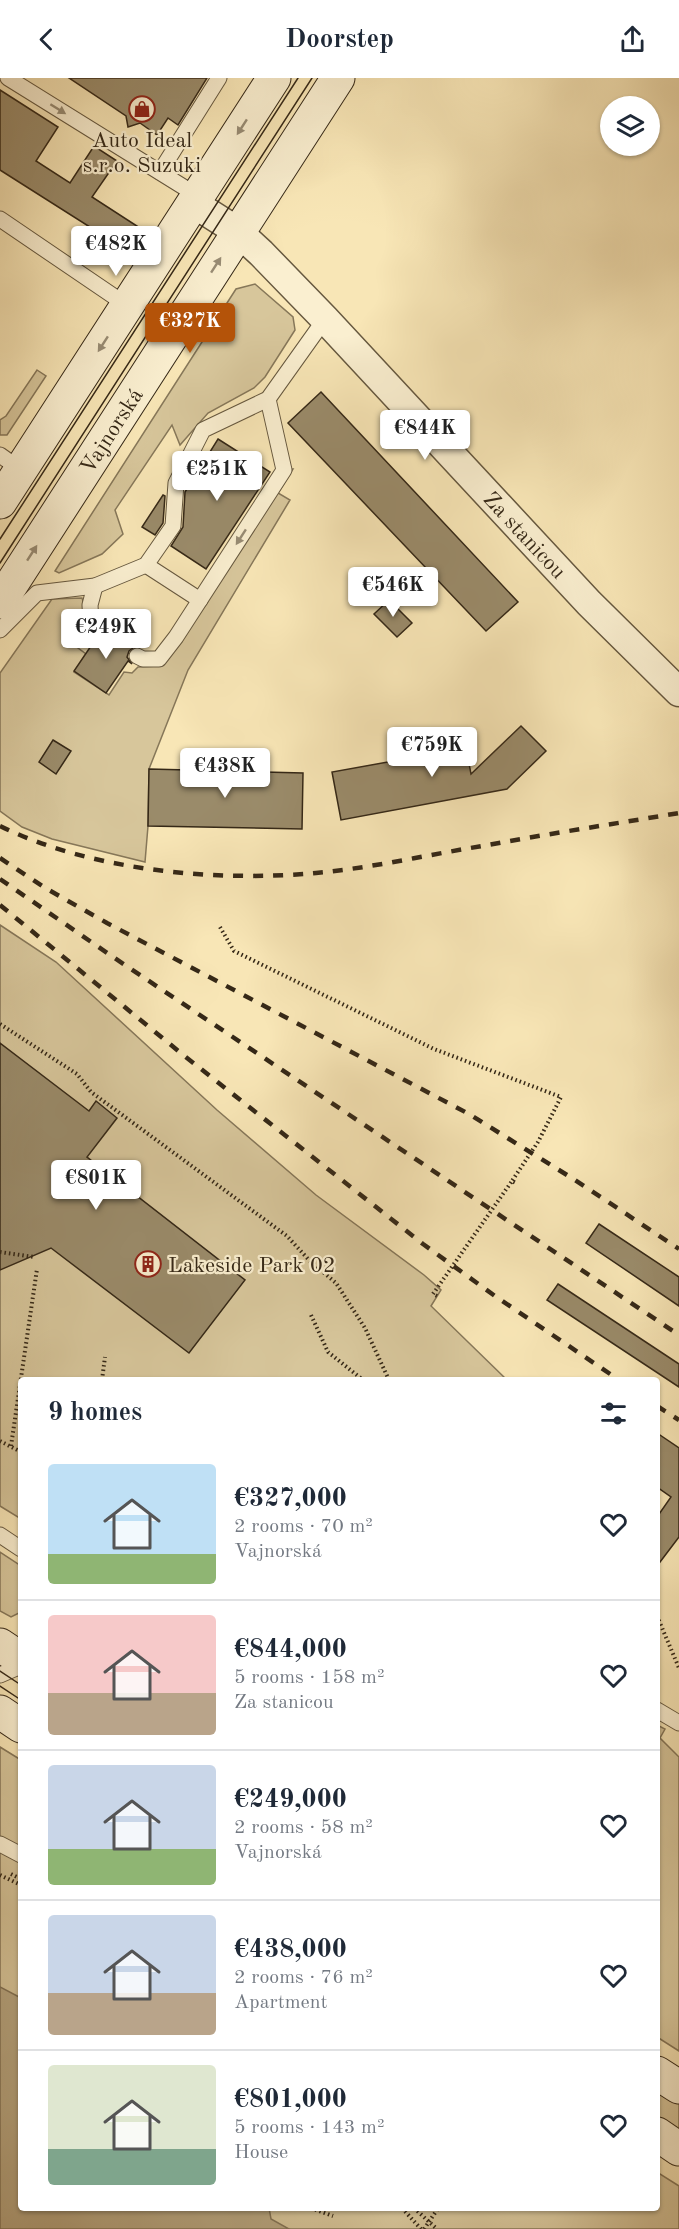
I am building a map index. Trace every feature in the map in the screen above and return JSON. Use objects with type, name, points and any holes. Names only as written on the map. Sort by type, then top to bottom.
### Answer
[{"type":"main road","points":[[0,502],[10,463],[128,306],[274,78]]},
{"type":"main road","name":"Vajnorská","points":[[0,602],[237,231],[338,78]]},
{"type":"main road","points":[[0,1645],[18,1657]]},
{"type":"main road","points":[[0,1712],[18,1724]]},
{"type":"main road","points":[[660,2075],[679,2087]]},
{"type":"main road","points":[[660,2136],[679,2149]]},
{"type":"street","name":"Za stanicou","points":[[195,200],[237,231],[325,319],[589,603],[679,692]]},
{"type":"lane","points":[[8,78],[160,172],[195,200]]},
{"type":"lane","points":[[160,172],[219,78]]},
{"type":"lane","points":[[0,219],[128,306]]},
{"type":"lane","points":[[0,630],[38,593],[95,586],[146,565],[173,526],[176,483],[203,430],[268,399],[325,319]]},
{"type":"lane","points":[[137,656],[143,659],[159,658],[176,637],[284,470],[268,399]]},
{"type":"lane","points":[[146,565],[200,600]]},
{"type":"lane","points":[[95,586],[90,605],[91,624],[99,631]]},
{"type":"lane","points":[[0,1535],[18,1547]]},
{"type":"lane","points":[[0,1675],[18,1667]]},
{"type":"lane","points":[[660,1712],[679,1723]]},
{"type":"lane","points":[[0,1844],[18,1853]]},
{"type":"path","points":[[220,927],[234,951],[434,1049],[561,1097],[514,1182],[433,1294],[437,1296]]},
{"type":"path","points":[[0,1024],[77,1074],[91,1092],[287,1236],[309,1260],[336,1283],[365,1328],[388,1377]]},
{"type":"path","points":[[0,1252],[34,1257]]},
{"type":"path","points":[[21,1377],[37,1269]]},
{"type":"path","points":[[311,1315],[328,1352],[359,1377]]},
{"type":"path","points":[[102,1377],[105,1357]]},
{"type":"path","points":[[10,1446],[18,1394]]},
{"type":"path","points":[[0,1441],[18,1450]]},
{"type":"path","points":[[660,1623],[679,1668]]},
{"type":"path","points":[[0,1875],[18,1884]]},
{"type":"path","points":[[319,2211],[333,2216]]},
{"type":"path","points":[[405,2211],[422,2229],[435,2211]]},
{"type":"path","points":[[417,2211],[437,2229]]},
{"type":"shaded area","points":[[255,284],[293,317],[295,330],[265,377],[254,388],[208,413],[180,445],[172,425],[115,510],[123,534],[102,554],[59,573],[55,571],[236,289]]},
{"type":"shaded area","points":[[37,370],[46,376],[7,435],[0,435],[0,420],[6,416]]},
{"type":"shaded area","points":[[290,469],[293,469],[278,493],[290,500],[188,670],[149,769],[145,862],[52,839],[22,827],[0,811],[0,673],[52,599],[82,598],[83,622],[70,642],[86,654],[74,672],[109,695],[124,672],[132,673],[138,667],[158,666]]},
{"type":"shaded area","points":[[0,925],[56,962],[217,1110],[316,1195],[441,1290],[431,1306],[504,1377],[18,1377],[18,1517],[0,1506]]},
{"type":"shaded area","points":[[0,1552],[18,1564],[18,1614],[11,1617],[0,1611]]},
{"type":"shaded area","points":[[660,1726],[665,1729],[660,1738]]},
{"type":"shaded area","points":[[660,1738],[679,1757],[679,2051],[660,2039]]},
{"type":"shaded area","points":[[0,1747],[18,1758],[18,2211],[660,2211],[660,2174],[679,2186],[679,2229],[0,2229]]},
{"type":"shaded area","points":[[0,1987],[18,1996],[18,2211],[270,2211],[271,2219],[289,2229],[0,2229]]},
{"type":"shaded area","points":[[660,2090],[679,2102],[679,2133],[660,2121]]},
{"type":"building","name":"Auto Ideal s.r.o. Suzuki","points":[[69,78],[207,78],[178,125],[168,118],[157,135],[140,123],[128,127],[126,116]]},
{"type":"building","points":[[0,90],[58,127],[36,161],[70,183],[94,146],[117,161],[92,197],[140,228],[126,250],[0,170]]},
{"type":"building","points":[[321,392],[518,602],[486,631],[288,423]]},
{"type":"building","points":[[218,439],[270,472],[206,569],[171,546],[183,527],[185,492]]},
{"type":"building","points":[[163,495],[165,496],[163,523],[155,535],[142,527]]},
{"type":"building","points":[[389,600],[412,623],[397,637],[374,614]]},
{"type":"building","points":[[106,624],[141,647],[136,646],[129,651],[127,657],[132,664],[128,661],[106,693],[74,671],[95,640],[107,637],[109,632]]},
{"type":"building","points":[[521,726],[546,751],[507,789],[341,820],[332,772],[466,748],[471,774]]},
{"type":"building","points":[[53,740],[71,751],[56,774],[39,762]]},
{"type":"building","points":[[149,769],[303,773],[302,829],[148,826]]},
{"type":"building","points":[[0,1043],[89,1111],[96,1101],[117,1118],[87,1157],[245,1280],[189,1353],[51,1248],[0,1270]]},
{"type":"building","points":[[599,1224],[679,1277],[679,1306],[586,1243]]},
{"type":"building","points":[[558,1284],[679,1364],[679,1387],[547,1300]]},
{"type":"building","points":[[660,1435],[679,1448],[679,1537],[660,1562],[660,1513],[671,1497],[660,1489]]},
{"type":"tram line","points":[[0,539],[298,78]]},
{"type":"tram line","points":[[0,563],[312,78]]},
{"type":"tram line","points":[[0,1671],[18,1683]]},
{"type":"tram line","points":[[0,1686],[18,1698]]},
{"type":"railway","points":[[0,826],[74,854],[114,863],[155,870],[237,876],[316,873],[357,868],[679,813]]},
{"type":"railway","points":[[0,858],[47,889],[107,923],[469,1114],[575,1180],[679,1249]]},
{"type":"railway","points":[[0,879],[679,1335]]},
{"type":"railway","points":[[0,905],[182,1054],[423,1244],[615,1377]]},
{"type":"railway","points":[[660,1408],[679,1420]]},
{"type":"place","name":"Auto Ideal s.r.o. Suzuki","points":[[142,109]]},
{"type":"place","name":"Lakeside Park 02","points":[[148,1264]]}]
